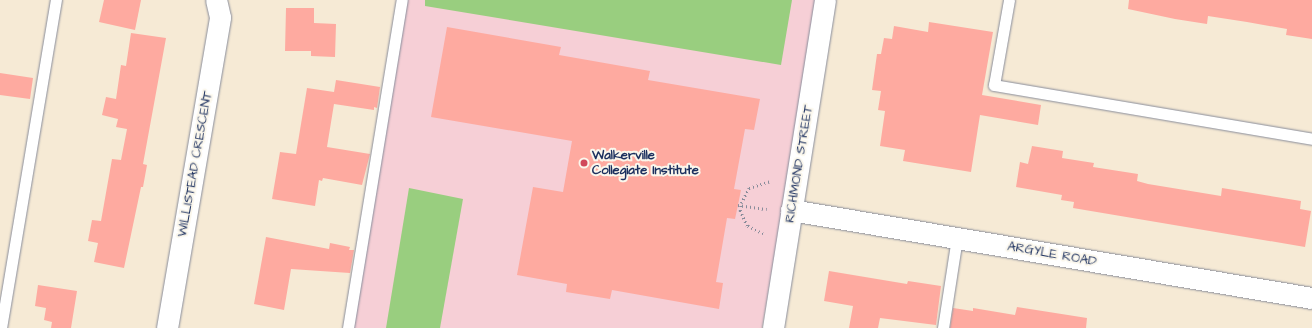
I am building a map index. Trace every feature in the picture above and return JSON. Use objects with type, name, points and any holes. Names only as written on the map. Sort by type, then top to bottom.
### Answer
[{"type":"street","name":"WILLISTEAD CRESCENT","points":[[166,328],[220,17],[216,0]]},
{"type":"street","name":"RICHMOND STREET","points":[[773,328],[825,0]]},
{"type":"street","name":"ARGYLE ROAD","points":[[791,210],[1312,298]]},
{"type":"lane","points":[[1,328],[56,0]]},
{"type":"lane","points":[[348,328],[402,0]]},
{"type":"lane","points":[[1009,0],[994,85],[1312,138]]},
{"type":"lane","points":[[943,328],[957,238]]},
{"type":"path","points":[[763,234],[747,226],[743,219],[739,205],[749,188],[771,181]]},
{"type":"path","points":[[739,205],[767,209]]},
{"type":"shaded area","name":"Walkerville Collegiate Institute","points":[[407,0],[819,0],[762,328],[346,328]]},
{"type":"green space","points":[[425,0],[792,0],[781,65],[425,6]]},
{"type":"green space","points":[[409,188],[463,199],[440,328],[386,328]]},
{"type":"building","points":[[104,0],[141,0],[135,30],[99,22]]},
{"type":"building","points":[[1129,0],[1312,0],[1312,39],[1286,35],[1287,29],[1247,22],[1208,16],[1207,24],[1128,9]]},
{"type":"building","points":[[286,8],[314,8],[314,23],[336,24],[335,57],[311,56],[311,51],[285,51]]},
{"type":"building","points":[[929,22],[993,32],[982,95],[1041,105],[1038,125],[980,115],[971,172],[903,161],[905,150],[880,146],[885,111],[878,110],[881,91],[872,90],[877,54],[881,54],[884,38],[892,39],[894,26],[928,32]]},
{"type":"building","name":"Walkerville Collegiate Institute","points":[[447,27],[561,47],[559,55],[650,71],[648,80],[760,99],[754,130],[745,129],[734,189],[741,190],[735,219],[727,218],[716,282],[723,283],[719,309],[612,290],[610,299],[566,292],[567,284],[517,275],[533,187],[563,192],[572,141],[431,117]]},
{"type":"building","points":[[131,33],[166,38],[143,164],[147,165],[143,187],[141,187],[124,268],[94,262],[98,243],[88,241],[92,220],[101,221],[112,159],[121,160],[127,129],[116,127],[118,119],[102,115],[106,97],[116,99],[121,65],[126,66]]},
{"type":"building","points":[[0,73],[33,78],[30,99],[0,95]]},
{"type":"building","points":[[336,80],[380,87],[377,108],[374,107],[374,110],[334,104],[327,147],[370,154],[362,185],[323,178],[322,181],[319,180],[315,206],[272,199],[280,152],[296,154],[307,88],[334,92]]},
{"type":"building","points":[[1032,146],[1063,151],[1062,158],[1094,163],[1093,167],[1138,174],[1137,181],[1148,184],[1221,196],[1222,188],[1301,201],[1300,209],[1311,211],[1305,247],[1073,208],[1074,202],[1061,200],[1062,195],[1016,187],[1020,162],[1028,164]]},
{"type":"building","points":[[266,237],[329,249],[330,243],[350,247],[349,250],[354,250],[350,273],[291,269],[284,310],[254,304]]},
{"type":"building","points":[[829,271],[907,284],[908,281],[941,286],[936,325],[880,318],[878,328],[849,328],[853,306],[824,301]]},
{"type":"building","points":[[38,285],[77,291],[71,328],[51,328],[52,322],[44,320],[46,308],[35,306]]},
{"type":"building","points":[[1017,307],[1087,318],[1086,328],[950,328],[953,308],[973,311],[973,308],[1015,315]]},
{"type":"place","name":"Walkerville Collegiate Institute","points":[[584,163]]}]
